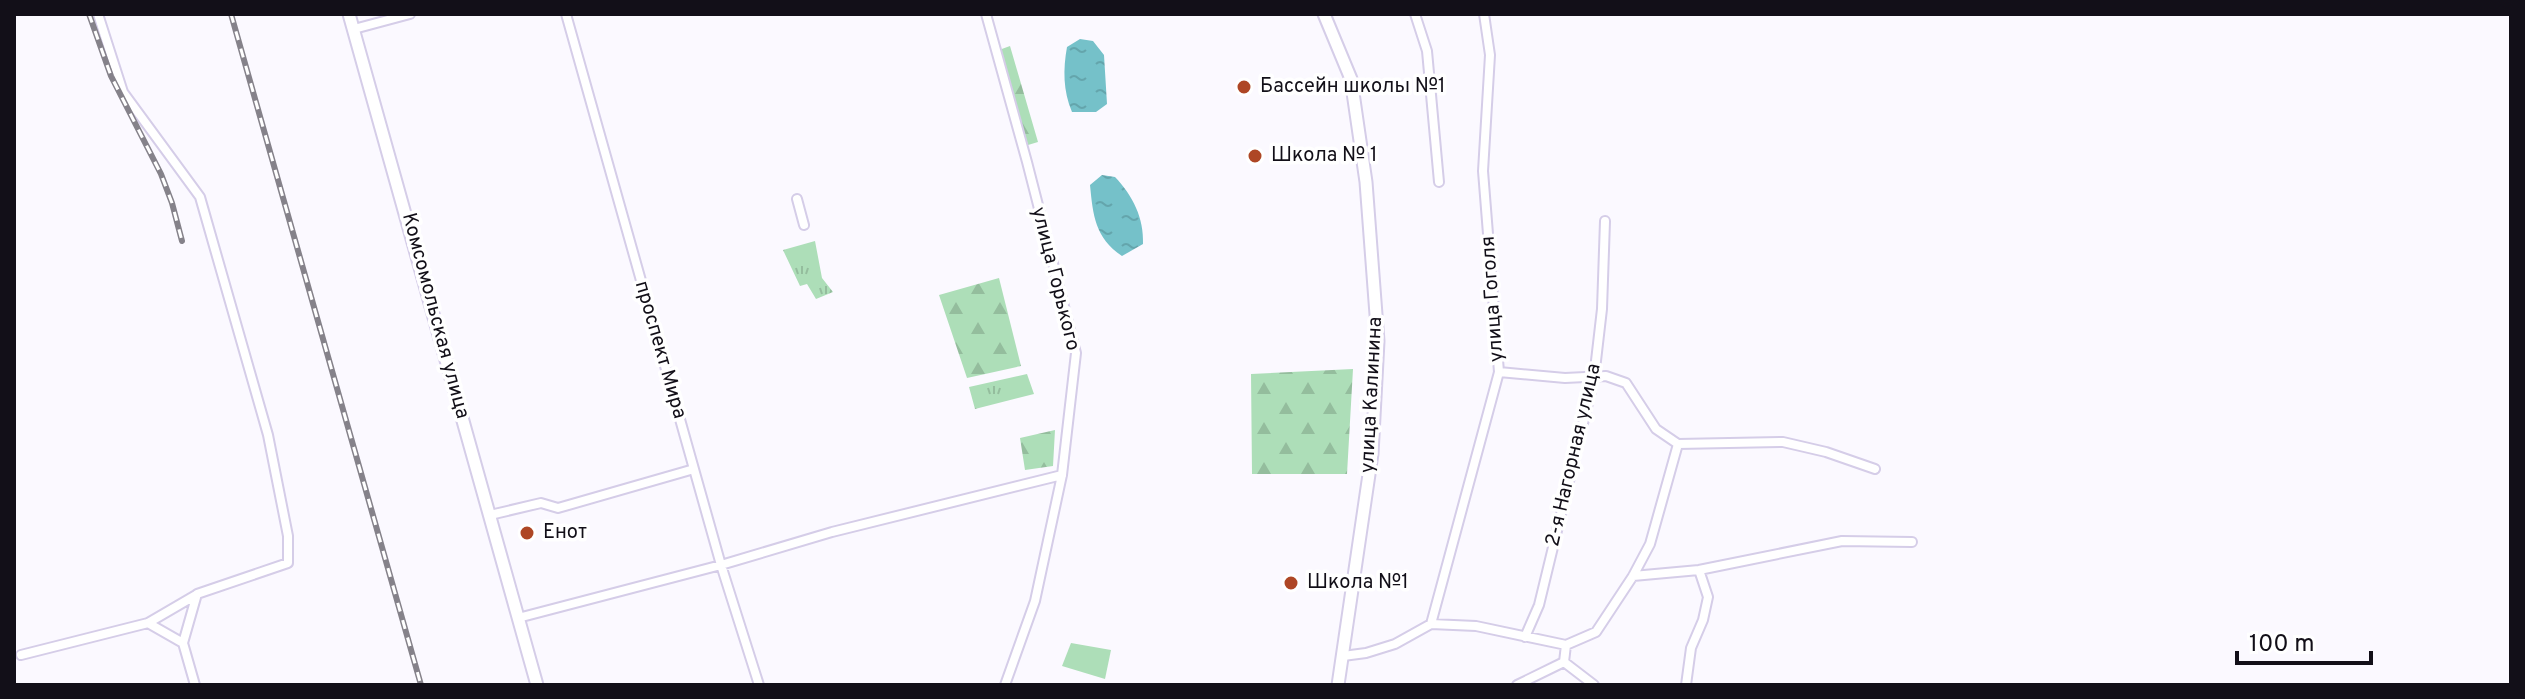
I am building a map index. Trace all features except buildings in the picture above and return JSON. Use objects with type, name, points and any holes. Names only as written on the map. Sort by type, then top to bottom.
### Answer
[{"type":"street","points":[[21,655],[148,623],[197,594],[288,563],[288,536],[268,435],[200,197],[123,92],[98,14]]},
{"type":"street","name":"Комсомольская улица","points":[[349,14],[537,685]]},
{"type":"street","points":[[354,29],[410,14]]},
{"type":"street","name":"проспект Мира","points":[[566,14],[721,565],[759,685]]},
{"type":"street","name":"улица Горького","points":[[986,14],[1076,353],[1062,475],[1035,601],[1005,685]]},
{"type":"street","name":"улица Калинина","points":[[1324,14],[1351,79],[1366,182],[1378,341],[1372,454],[1338,685]]},
{"type":"street","points":[[1415,14],[1427,51],[1439,182]]},
{"type":"street","name":"улица Гоголя","points":[[1431,624],[1499,372],[1483,171],[1490,55],[1484,14]]},
{"type":"street","points":[[797,199],[804,225]]},
{"type":"street","name":"2-я Нагорная улица","points":[[1525,637],[1539,605],[1594,378],[1602,309],[1605,221]]},
{"type":"street","points":[[1499,372],[1565,378],[1606,376],[1626,383],[1656,429],[1678,444],[1783,442],[1826,452],[1875,469]]},
{"type":"street","points":[[1343,656],[1395,644],[1431,624],[1476,626],[1566,645],[1596,632],[1650,544],[1678,444]]},
{"type":"street","points":[[490,515],[541,503],[558,508],[694,469]]},
{"type":"street","points":[[518,618],[721,565],[832,532],[1062,475]]},
{"type":"street","points":[[1633,576],[1699,570],[1842,541],[1912,542]]},
{"type":"street","points":[[1686,685],[1691,648],[1703,620],[1708,597],[1699,570]]},
{"type":"street","points":[[195,685],[183,643],[197,594]]},
{"type":"street","points":[[148,623],[183,643]]},
{"type":"street","points":[[1564,662],[1566,645]]},
{"type":"street","points":[[1517,685],[1564,662]]},
{"type":"street","points":[[1564,662],[1594,685]]},
{"type":"green space","points":[[1010,46],[1038,142],[1028,145],[999,50]]},
{"type":"green space","points":[[815,241],[822,278],[833,292],[816,299],[807,284],[800,286],[783,250]]},
{"type":"green space","points":[[999,278],[1021,366],[967,378],[939,295]]},
{"type":"green space","points":[[1353,369],[1347,474],[1252,474],[1251,374]]},
{"type":"green space","points":[[1027,374],[1034,394],[975,409],[969,387]]},
{"type":"green space","points":[[1055,430],[1053,466],[1025,470],[1020,438]]},
{"type":"green space","points":[[1071,643],[1111,650],[1105,679],[1062,666]]},
{"type":"water","points":[[1080,39],[1093,41],[1104,55],[1107,104],[1096,112],[1072,112],[1065,88],[1067,47]]},
{"type":"water","points":[[1102,175],[1115,177],[1121,184],[1132,200],[1142,225],[1143,244],[1122,256],[1106,242],[1094,216],[1090,185]]},
{"type":"railway","points":[[89,14],[111,76],[161,174],[182,241]]},
{"type":"railway","points":[[231,14],[421,685]]},
{"type":"place","name":"Бассейн школы №1","points":[[1244,87]]},
{"type":"place","name":"Школа № 1","points":[[1255,156]]},
{"type":"place","name":"Енот","points":[[527,533]]},
{"type":"place","name":"Школа №1","points":[[1291,583]]}]
